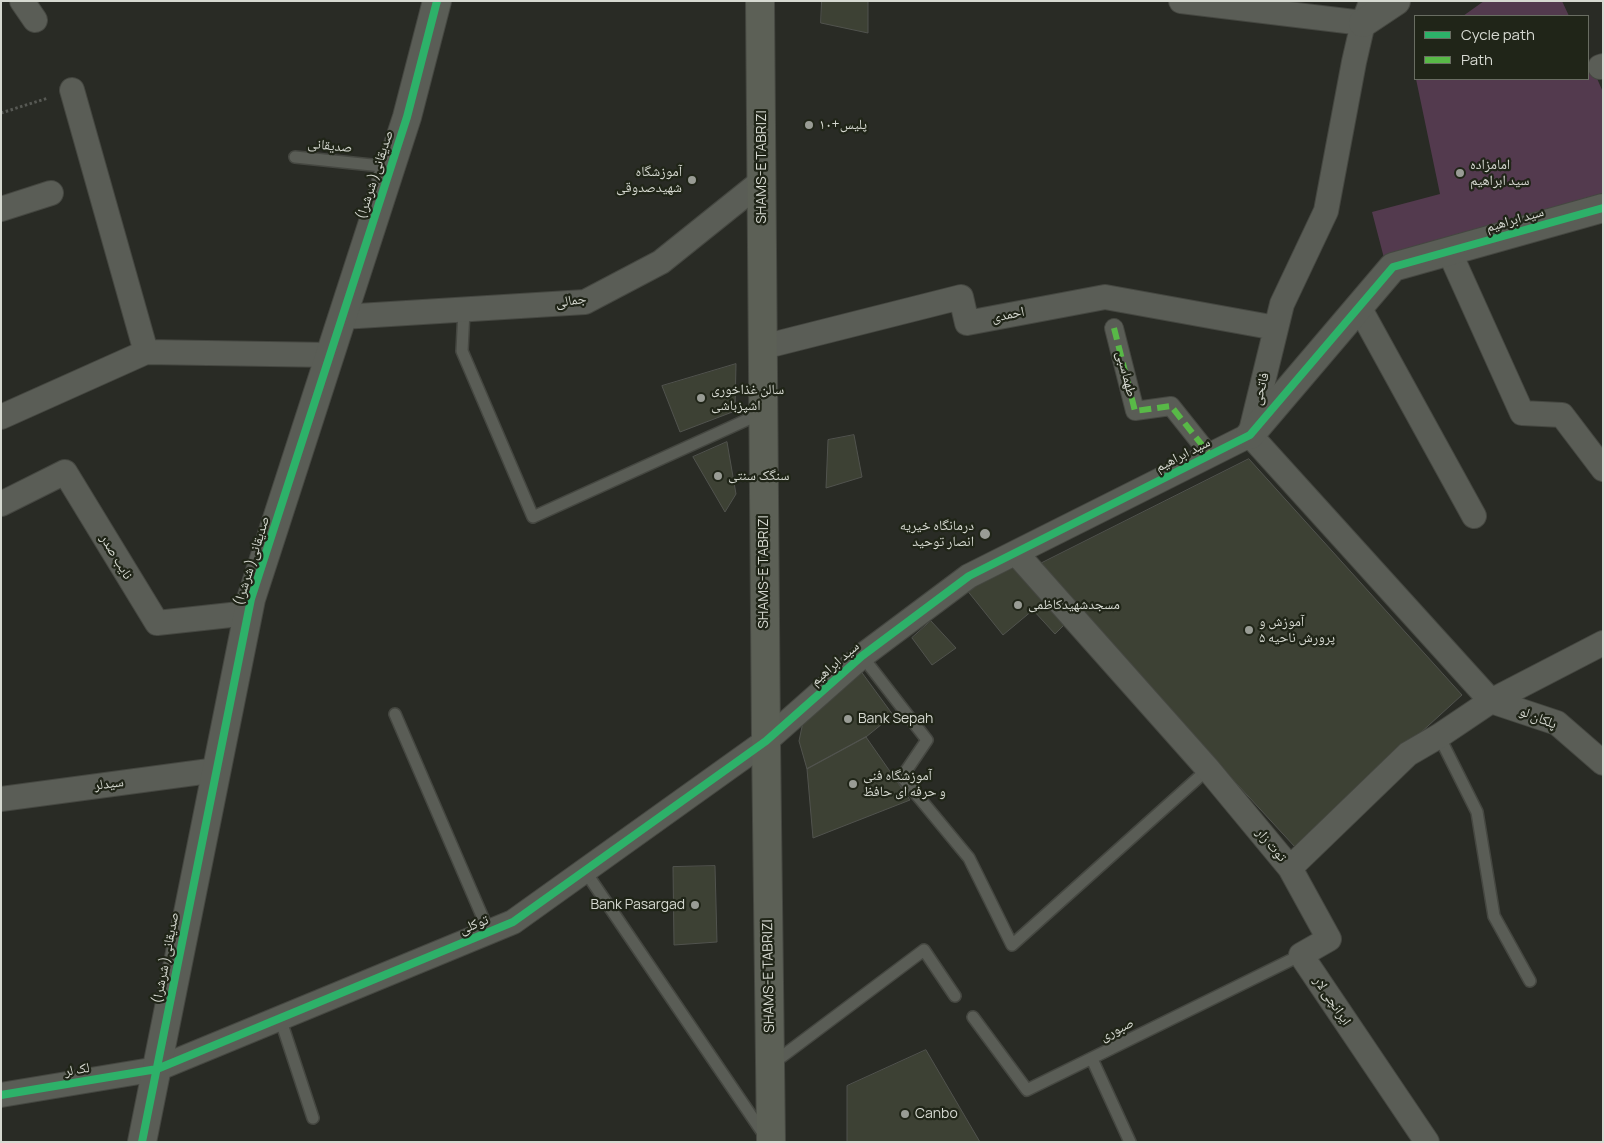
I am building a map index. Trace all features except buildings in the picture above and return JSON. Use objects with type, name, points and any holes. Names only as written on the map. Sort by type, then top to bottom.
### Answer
[{"type":"main road","name":"SHAMS-E TABRIZI","points":[[760,1],[770,1142]]},
{"type":"street","name":"(شرشرا )صدیقانی","points":[[142,1142],[248,613],[407,117],[437,1]]},
{"type":"street","points":[[1186,2],[1367,12],[1396,1]]},
{"type":"street","name":"فاتحی","points":[[1250,435],[1282,304],[1326,211],[1354,62],[1367,12]]},
{"type":"street","points":[[72,90],[146,352]]},
{"type":"street","name":"جمالی","points":[[342,317],[585,302],[661,262],[762,181]]},
{"type":"street","points":[[1,209],[51,193]]},
{"type":"street","name":"سید ابراهیم","points":[[766,741],[862,656],[969,576],[1250,435],[1392,267],[1603,208]]},
{"type":"street","points":[[1449,251],[1522,413],[1562,415],[1603,468]]},
{"type":"street","name":"احمدی","points":[[763,347],[961,297],[967,323],[1105,297],[1276,328]]},
{"type":"street","points":[[1358,307],[1474,516]]},
{"type":"street","name":"طهماسبی","points":[[1114,328],[1135,411],[1171,406],[1210,455]]},
{"type":"street","points":[[1,417],[146,352],[331,355]]},
{"type":"street","points":[[1250,435],[1491,701]]},
{"type":"street","name":"نایب صدر","points":[[1,504],[64,472],[157,623],[248,613]]},
{"type":"street","name":"توت زار","points":[[1016,553],[1208,769],[1290,868],[1408,754],[1439,736],[1491,701],[1603,642]]},
{"type":"street","name":"پلکان لو","points":[[1491,701],[1557,723],[1603,763]]},
{"type":"street","name":"توکلی","points":[[157,1069],[513,922],[766,741]]},
{"type":"street","name":"سیدلر","points":[[1,798],[217,770]]},
{"type":"street","points":[[1290,868],[1329,939],[1301,955]]},
{"type":"street","name":"ایرانچی لار","points":[[1301,955],[1427,1142]]},
{"type":"street","name":"لک لر","points":[[1,1095],[157,1069]]},
{"type":"lane","name":"صدیقانی","points":[[295,157],[391,167]]},
{"type":"lane","points":[[464,310],[462,351],[533,517],[763,412]]},
{"type":"lane","points":[[862,656],[928,740],[902,777],[969,858],[1012,945],[1208,769]]},
{"type":"lane","points":[[394,714],[489,932]]},
{"type":"lane","points":[[1439,736],[1477,812],[1494,916],[1530,981]]},
{"type":"lane","points":[[585,870],[770,1142]]},
{"type":"lane","points":[[770,1066],[924,950],[955,996]]},
{"type":"lane","name":"صبوری","points":[[973,1017],[1027,1090],[1301,955]]},
{"type":"lane","points":[[280,1018],[313,1118]]},
{"type":"lane","points":[[1092,1059],[1130,1142]]},
{"type":"path","points":[[1,113],[72,90]]},
{"type":"shaded area","points":[[1484,1],[1562,1],[1569,15],[1464,15]]},
{"type":"shaded area","points":[[1589,60],[1603,92],[1603,193],[1384,258],[1372,212],[1440,194],[1416,80],[1589,80]]},
{"type":"marked path","points":[[1114,328],[1135,411],[1171,406],[1210,455]]},
{"type":"cycle path","points":[[142,1142],[251,599],[407,117],[437,1]]},
{"type":"cycle path","points":[[1,1095],[157,1069],[513,922],[766,741],[862,656],[969,576],[1250,435],[1393,267],[1603,208]]},
{"type":"place","name":"پلیس+۱۰","points":[[809,125]]},
{"type":"place","name":"امامزاده سید ابراهیم","points":[[1460,173]]},
{"type":"place","name":"آموزشگاه شهیدصدوقی","points":[[692,180]]},
{"type":"place","name":"سالن غذاخوری اشپزباشی","points":[[701,398]]},
{"type":"place","name":"سنگک سنتی","points":[[718,476]]},
{"type":"place","name":"درمانگاه خیریه انصار توحید","points":[[985,534]]},
{"type":"place","name":"مسجدشهیدکاظمی","points":[[1018,605]]},
{"type":"place","name":"آموزش و پرورش ناحیه ۵","points":[[1249,630]]},
{"type":"place","name":"Bank Sepah","points":[[848,719]]},
{"type":"place","name":"آموزشگاه فنی و حرفه ای حافظ","points":[[853,784]]},
{"type":"place","name":"Bank Pasargad","points":[[695,905]]},
{"type":"place","name":"Canbo","points":[[905,1114]]}]
